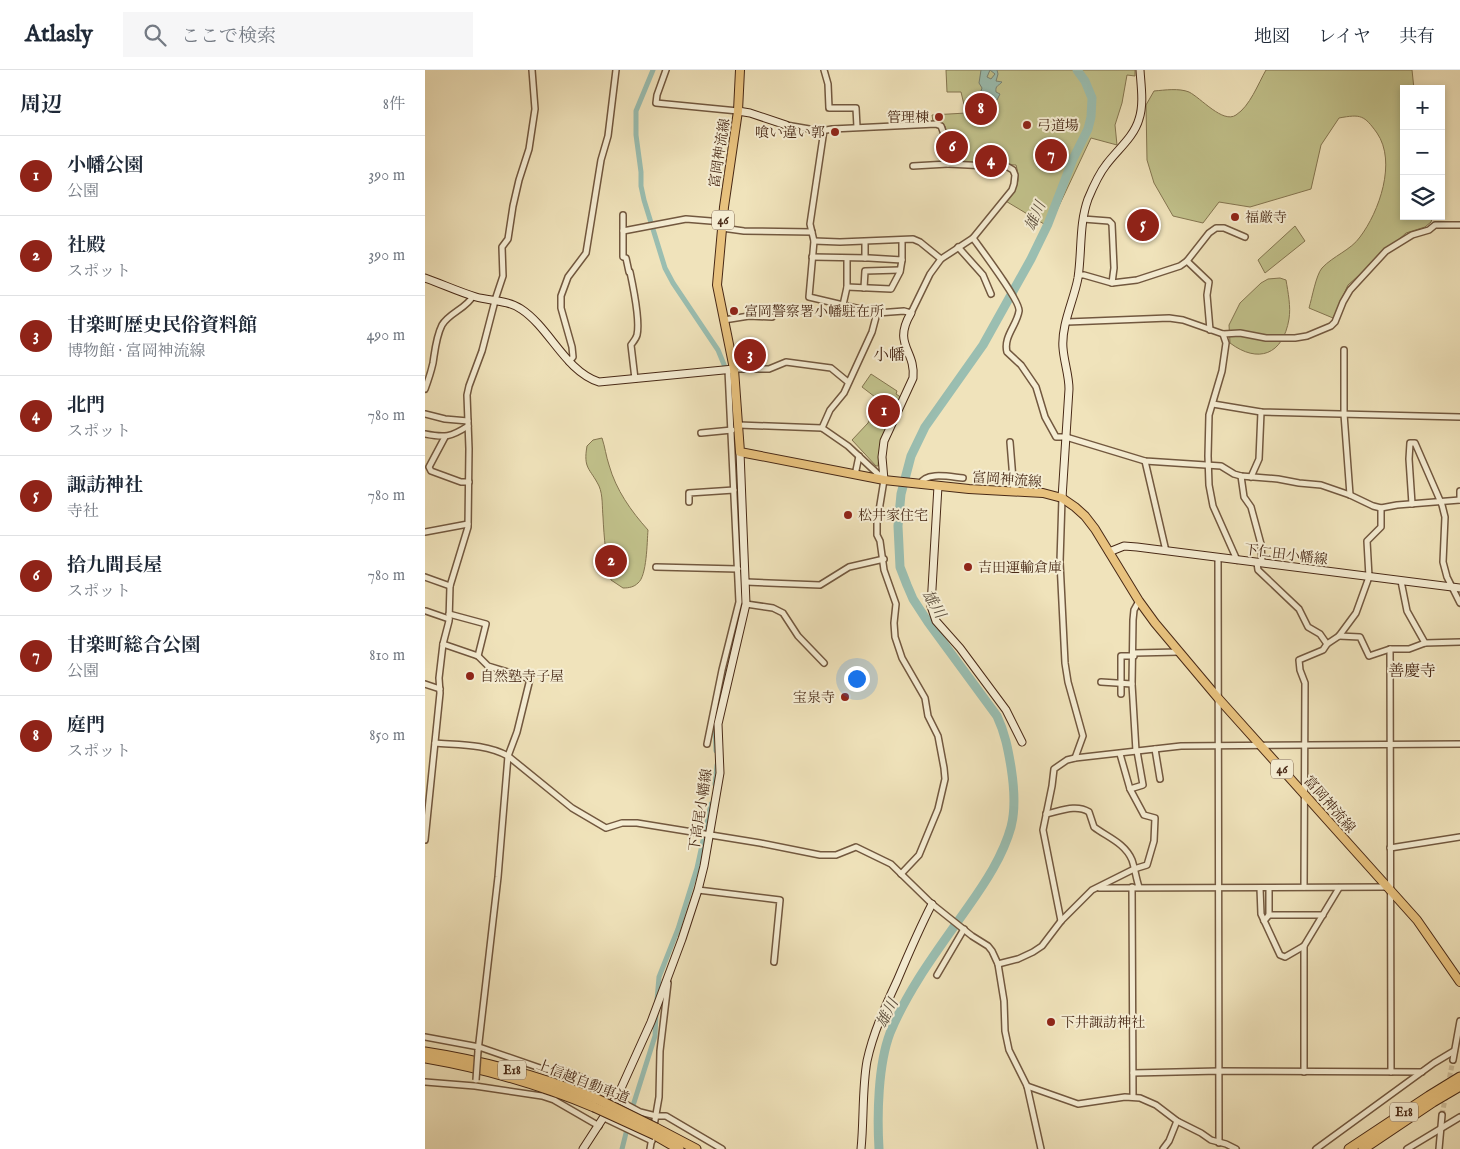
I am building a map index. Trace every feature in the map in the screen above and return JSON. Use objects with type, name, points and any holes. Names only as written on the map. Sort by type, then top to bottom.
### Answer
[{"type":"highway","name":"上信越自動車道","points":[[425,1052],[479,1062],[553,1082],[654,1134],[679,1149]]},
{"type":"highway","name":"上信越自動車道","points":[[425,1058],[518,1079],[595,1103]]},
{"type":"highway","name":"E18","points":[[1349,1149],[1460,1077]]},
{"type":"highway","name":"E18","points":[[1363,1149],[1460,1086]]},
{"type":"highway","name":"上信越自動車道","points":[[654,1134],[695,1149]]},
{"type":"main road","name":"富岡神流線","points":[[740,70],[738,111],[717,286],[731,370],[735,428],[740,452],[886,481],[1043,493],[1062,498],[1085,516],[1095,529],[1139,601],[1179,652],[1417,920],[1460,982]]},
{"type":"main road","points":[[1062,498],[1069,389],[1063,336],[1078,275],[1083,219],[1098,177],[1132,134],[1140,118],[1141,70]]},
{"type":"main road","points":[[738,111],[786,125]]},
{"type":"main road","points":[[425,278],[473,296],[511,304],[523,310],[549,336],[569,362],[583,374],[599,382],[731,370]]},
{"type":"main road","points":[[886,481],[882,457],[884,441],[913,378],[912,361],[905,348],[903,336],[903,330],[911,313]]},
{"type":"main road","name":"下高尾小幡線","points":[[583,1149],[617,1098],[668,978],[698,890],[710,834],[720,767],[718,724],[726,671],[746,604],[740,452]]},
{"type":"main road","points":[[938,486],[931,606],[936,621],[1006,710],[1022,742]]},
{"type":"main road","name":"下仁田小幡線","points":[[1109,552],[1128,546],[1456,588]]},
{"type":"main road","points":[[861,1149],[865,1081],[878,1024],[933,904]]},
{"type":"street","points":[[425,840],[440,689],[439,678],[449,616],[450,586],[468,524],[467,396],[480,358],[503,276],[502,247],[508,239],[510,232],[513,206],[529,149],[535,109],[533,70]]},
{"type":"street","points":[[569,362],[573,356],[572,347],[561,308],[561,296],[568,278],[585,253],[601,160],[608,136],[616,70]]},
{"type":"street","points":[[666,70],[657,95],[657,103],[738,111]]},
{"type":"street","points":[[824,70],[828,84],[829,108],[857,108],[857,127]]},
{"type":"street","points":[[786,125],[824,130],[857,127],[939,125],[944,130],[946,161],[948,164]]},
{"type":"street","points":[[824,130],[810,224],[814,241],[809,298],[877,313],[904,311],[911,313],[930,274],[941,259],[973,238],[1012,190],[1015,181],[1014,173],[1008,167],[948,164],[913,166]]},
{"type":"street","points":[[623,215],[623,257],[626,258],[629,272],[635,305],[637,331],[631,348],[635,379]]},
{"type":"street","points":[[623,231],[686,219],[723,225],[744,231],[812,232]]},
{"type":"street","points":[[1083,219],[1109,221],[1112,224],[1114,268],[1112,282]]},
{"type":"street","points":[[1067,322],[1169,318],[1183,320],[1223,334],[1240,333],[1266,338],[1307,336],[1331,326],[1338,317],[1343,302],[1350,290],[1386,251],[1412,235],[1425,232],[1435,225],[1460,225]]},
{"type":"street","points":[[1078,275],[1112,282],[1137,280],[1180,266],[1187,261],[1209,233],[1216,228],[1223,228],[1245,237]]},
{"type":"street","points":[[973,238],[1019,305],[1019,312],[1006,345],[1007,352],[1021,365],[1036,387],[1045,417],[1056,437],[1066,437],[1145,461],[1221,466],[1241,476],[1321,485],[1381,508],[1460,500],[1460,491]]},
{"type":"street","points":[[814,241],[865,242],[913,239],[920,242],[941,259]]},
{"type":"street","points":[[847,287],[891,289],[900,270],[902,240]]},
{"type":"street","points":[[865,242],[865,258]]},
{"type":"street","points":[[958,247],[983,275],[991,294]]},
{"type":"street","points":[[812,257],[902,260]]},
{"type":"street","points":[[843,305],[847,287],[847,259]]},
{"type":"street","points":[[1187,261],[1209,282],[1207,295],[1210,330]]},
{"type":"street","points":[[864,288],[865,271],[900,270]]},
{"type":"street","points":[[425,389],[442,326],[445,321],[470,301],[473,296]]},
{"type":"street","points":[[821,428],[829,410],[844,393],[872,332],[877,313]]},
{"type":"street","points":[[724,320],[749,316],[772,317]]},
{"type":"street","points":[[1223,334],[1226,344],[1222,371],[1209,415],[1208,466],[1210,497],[1237,560]]},
{"type":"street","points":[[1343,350],[1344,414],[1350,495]]},
{"type":"street","points":[[731,370],[769,369],[786,362],[831,368],[848,382]]},
{"type":"street","points":[[1213,404],[1261,412],[1460,417]]},
{"type":"street","points":[[1251,477],[1259,459],[1261,412]]},
{"type":"street","points":[[425,414],[468,424]]},
{"type":"street","points":[[425,442],[426,434],[445,437],[456,434],[468,424]]},
{"type":"street","points":[[707,744],[726,671],[739,602],[734,490],[735,428]]},
{"type":"street","points":[[701,433],[735,428],[821,428],[848,446],[878,474]]},
{"type":"street","points":[[445,437],[429,467],[431,471],[461,482],[469,482]]},
{"type":"street","points":[[1009,442],[1014,492]]},
{"type":"street","points":[[1412,504],[1409,459],[1410,443],[1415,443],[1441,503],[1445,517],[1443,562],[1447,577],[1456,588],[1460,603]]},
{"type":"street","points":[[855,475],[859,456]]},
{"type":"street","points":[[1145,461],[1166,551]]},
{"type":"street","points":[[920,484],[922,479],[927,476],[963,478]]},
{"type":"street","points":[[1241,476],[1244,497],[1251,507],[1261,544],[1258,570],[1299,610],[1308,627],[1320,634],[1327,644]]},
{"type":"street","points":[[886,481],[877,523],[877,535],[887,579],[896,604],[895,637],[902,658],[925,698],[928,716],[938,736],[945,779],[940,801],[919,855],[901,874]]},
{"type":"street","points":[[689,502],[689,493],[734,490]]},
{"type":"street","points":[[1062,498],[1060,562],[1065,663],[1083,736],[1075,758]]},
{"type":"street","points":[[1304,888],[1305,683],[1300,670],[1299,660],[1323,650],[1327,644],[1339,636],[1356,613],[1369,577],[1367,541],[1381,527],[1381,508]]},
{"type":"street","points":[[425,532],[468,524]]},
{"type":"street","points":[[1218,558],[1219,1144]]},
{"type":"street","points":[[746,582],[820,585],[849,567],[883,559]]},
{"type":"street","points":[[656,567],[738,569]]},
{"type":"street","points":[[425,577],[450,586]]},
{"type":"street","points":[[1401,581],[1407,611],[1425,643]]},
{"type":"street","points":[[1130,789],[1143,785],[1136,751],[1133,684],[1133,610],[1139,601]]},
{"type":"street","points":[[746,604],[773,608],[783,613],[798,636],[824,664]]},
{"type":"street","points":[[426,611],[486,624],[478,656]]},
{"type":"street","points":[[1339,636],[1360,637],[1369,656],[1390,649],[1409,649],[1425,643],[1460,642]]},
{"type":"street","points":[[443,644],[478,656],[488,666],[530,679],[517,732],[508,756],[498,877],[475,1083]]},
{"type":"street","points":[[1390,649],[1389,889],[1391,1072]]},
{"type":"street","points":[[1121,694],[1121,656],[1179,652]]},
{"type":"street","points":[[1101,682],[1133,684]]},
{"type":"street","points":[[425,684],[440,689]]},
{"type":"street","points":[[435,743],[495,749],[508,756],[572,808],[606,828],[621,823],[637,823],[710,834],[716,837],[760,843],[820,855],[836,855],[856,847],[891,864],[933,904],[988,946],[996,957],[1004,1001],[1005,1031],[1009,1050],[1027,1086],[1041,1149]]},
{"type":"street","points":[[1061,921],[1043,830],[1053,769],[1067,760],[1181,746],[1460,744]]},
{"type":"street","points":[[1155,749],[1161,780]]},
{"type":"street","points":[[998,964],[1038,949],[1061,921],[1092,890],[1134,869],[1147,865],[1154,841],[1155,818],[1144,815],[1130,789],[1120,754]]},
{"type":"street","points":[[1046,814],[1076,808],[1083,808],[1089,812],[1093,827],[1125,848],[1132,860],[1139,887]]},
{"type":"street","points":[[1390,848],[1460,837]]},
{"type":"street","points":[[1132,887],[1133,1096]]},
{"type":"street","points":[[1098,888],[1389,889]]},
{"type":"street","points":[[1260,888],[1261,914],[1280,955],[1285,957],[1304,946],[1339,888]]},
{"type":"street","points":[[1264,921],[1269,915],[1269,888]]},
{"type":"street","points":[[698,890],[779,900],[774,962]]},
{"type":"street","points":[[1269,915],[1323,915]]},
{"type":"street","points":[[937,975],[964,929]]},
{"type":"street","points":[[1304,946],[1304,1072]]},
{"type":"street","points":[[650,1149],[659,1097],[660,1051],[668,978]]},
{"type":"street","points":[[1453,1060],[1460,1020]]},
{"type":"street","points":[[425,1037],[479,1049],[543,1069],[568,1072],[611,1090],[617,1098],[640,1112],[656,1116],[666,1116],[722,1149]]},
{"type":"street","points":[[1316,1149],[1454,1051]]},
{"type":"street","points":[[1133,1073],[1219,1071],[1422,1072]]},
{"type":"street","points":[[425,1082],[475,1083],[542,1096],[554,1100],[599,1126]]},
{"type":"street","points":[[1027,1086],[1079,1104],[1133,1096],[1140,1098],[1156,1105],[1177,1121],[1219,1144],[1226,1144],[1235,1149]]},
{"type":"street","points":[[1439,1149],[1442,1115]]},
{"type":"street","points":[[1407,1149],[1460,1117]]},
{"type":"street","points":[[604,1118],[654,1134]]},
{"type":"street","points":[[1163,1149],[1169,1141],[1177,1121]]},
{"type":"green space","points":[[946,70],[1135,70],[1135,76],[1127,75],[1122,103],[1115,125],[1117,145],[1091,138],[1049,227],[1004,200],[1017,185],[1016,165],[955,162],[950,160],[945,126],[941,122],[933,122],[932,115],[966,113],[961,92],[947,92]]},
{"type":"green space","points":[[1266,70],[1412,70],[1414,85],[1400,85],[1400,220],[1432,220],[1425,227],[1406,233],[1348,285],[1333,318],[1309,308],[1318,276],[1326,264],[1352,246],[1360,237],[1367,227],[1379,201],[1383,186],[1385,158],[1383,145],[1377,133],[1365,119],[1357,116],[1339,118],[1321,145],[1311,189],[1250,207],[1219,202],[1203,223],[1173,216],[1154,183],[1147,160],[1146,105],[1154,91],[1176,90],[1189,92],[1212,109],[1231,117],[1241,111]]},
{"type":"green space","points":[[1295,226],[1305,241],[1265,273],[1258,260]]},
{"type":"green space","points":[[1280,278],[1286,280],[1290,310],[1286,331],[1281,341],[1275,348],[1259,354],[1250,353],[1230,343],[1229,325],[1240,303],[1261,283],[1268,279]]},
{"type":"green space","points":[[871,374],[897,391],[896,394],[902,398],[880,447],[878,466],[852,440],[868,423],[879,400],[862,387]]},
{"type":"green space","points":[[602,438],[612,474],[620,492],[648,530],[646,558],[641,579],[635,585],[623,588],[611,580],[605,548],[601,493],[588,468],[586,459],[587,446],[593,440]]},
{"type":"water","points":[[981,70],[990,70],[997,70],[996,81],[1002,82],[996,88],[996,92],[1000,94],[997,100],[983,96],[979,83]],"holes":[[[990,70],[995,74],[991,79],[987,77]]]},
{"type":"waterway","points":[[653,70],[636,111],[636,135],[644,200],[665,268],[718,350],[725,367]]},
{"type":"waterway","name":"雄川","points":[[879,1149],[879,1090],[883,1060],[890,1033],[916,983],[993,869],[1008,838],[1013,820],[1014,805],[1009,754],[997,716],[913,599],[900,567],[898,526],[901,494],[911,456],[925,427],[983,345],[1031,259],[1048,224],[1073,159],[1088,129],[1092,98],[1085,81],[1077,70]]},
{"type":"waterway","points":[[716,751],[715,725],[727,671]]},
{"type":"waterway","points":[[715,784],[717,765]]},
{"type":"waterway","points":[[657,1000],[659,977],[678,929],[697,868],[711,804]]},
{"type":"waterway","points":[[631,1112],[655,1036],[656,1014]]},
{"type":"waterway","points":[[622,1149],[628,1125]]},
{"type":"tunnel","points":[[1448,1085],[1453,1060]]},
{"type":"tunnel","points":[[1442,1115],[1446,1094]]},
{"type":"place","name":"庭門","points":[[981,109]]},
{"type":"place","name":"管理棟","points":[[939,117]]},
{"type":"place","name":"弓道場","points":[[1027,125]]},
{"type":"place","name":"喰い違い郭","points":[[835,132]]},
{"type":"place","name":"拾九間長屋","points":[[952,147]]},
{"type":"place","name":"甘楽町総合公園","points":[[1051,155]]},
{"type":"place","name":"北門","points":[[991,161]]},
{"type":"place","name":"福厳寺","points":[[1235,217]]},
{"type":"place","name":"諏訪神社","points":[[1143,225]]},
{"type":"place","name":"富岡警察署小幡駐在所","points":[[734,311]]},
{"type":"place","name":"甘楽町歴史民俗資料館","points":[[750,355]]},
{"type":"place","name":"小幡公園","points":[[884,411]]},
{"type":"place","name":"松井家住宅","points":[[848,515]]},
{"type":"place","name":"社殿","points":[[611,561]]},
{"type":"place","name":"吉田運輸倉庫","points":[[968,567]]},
{"type":"place","name":"自然塾寺子屋","points":[[470,676]]},
{"type":"place","name":"宝泉寺","points":[[845,697]]},
{"type":"place","name":"下井諏訪神社","points":[[1051,1022]]},
{"type":"district","name":"小幡","points":[[889,354]]},
{"type":"district","name":"善慶寺","points":[[1412,670]]}]
